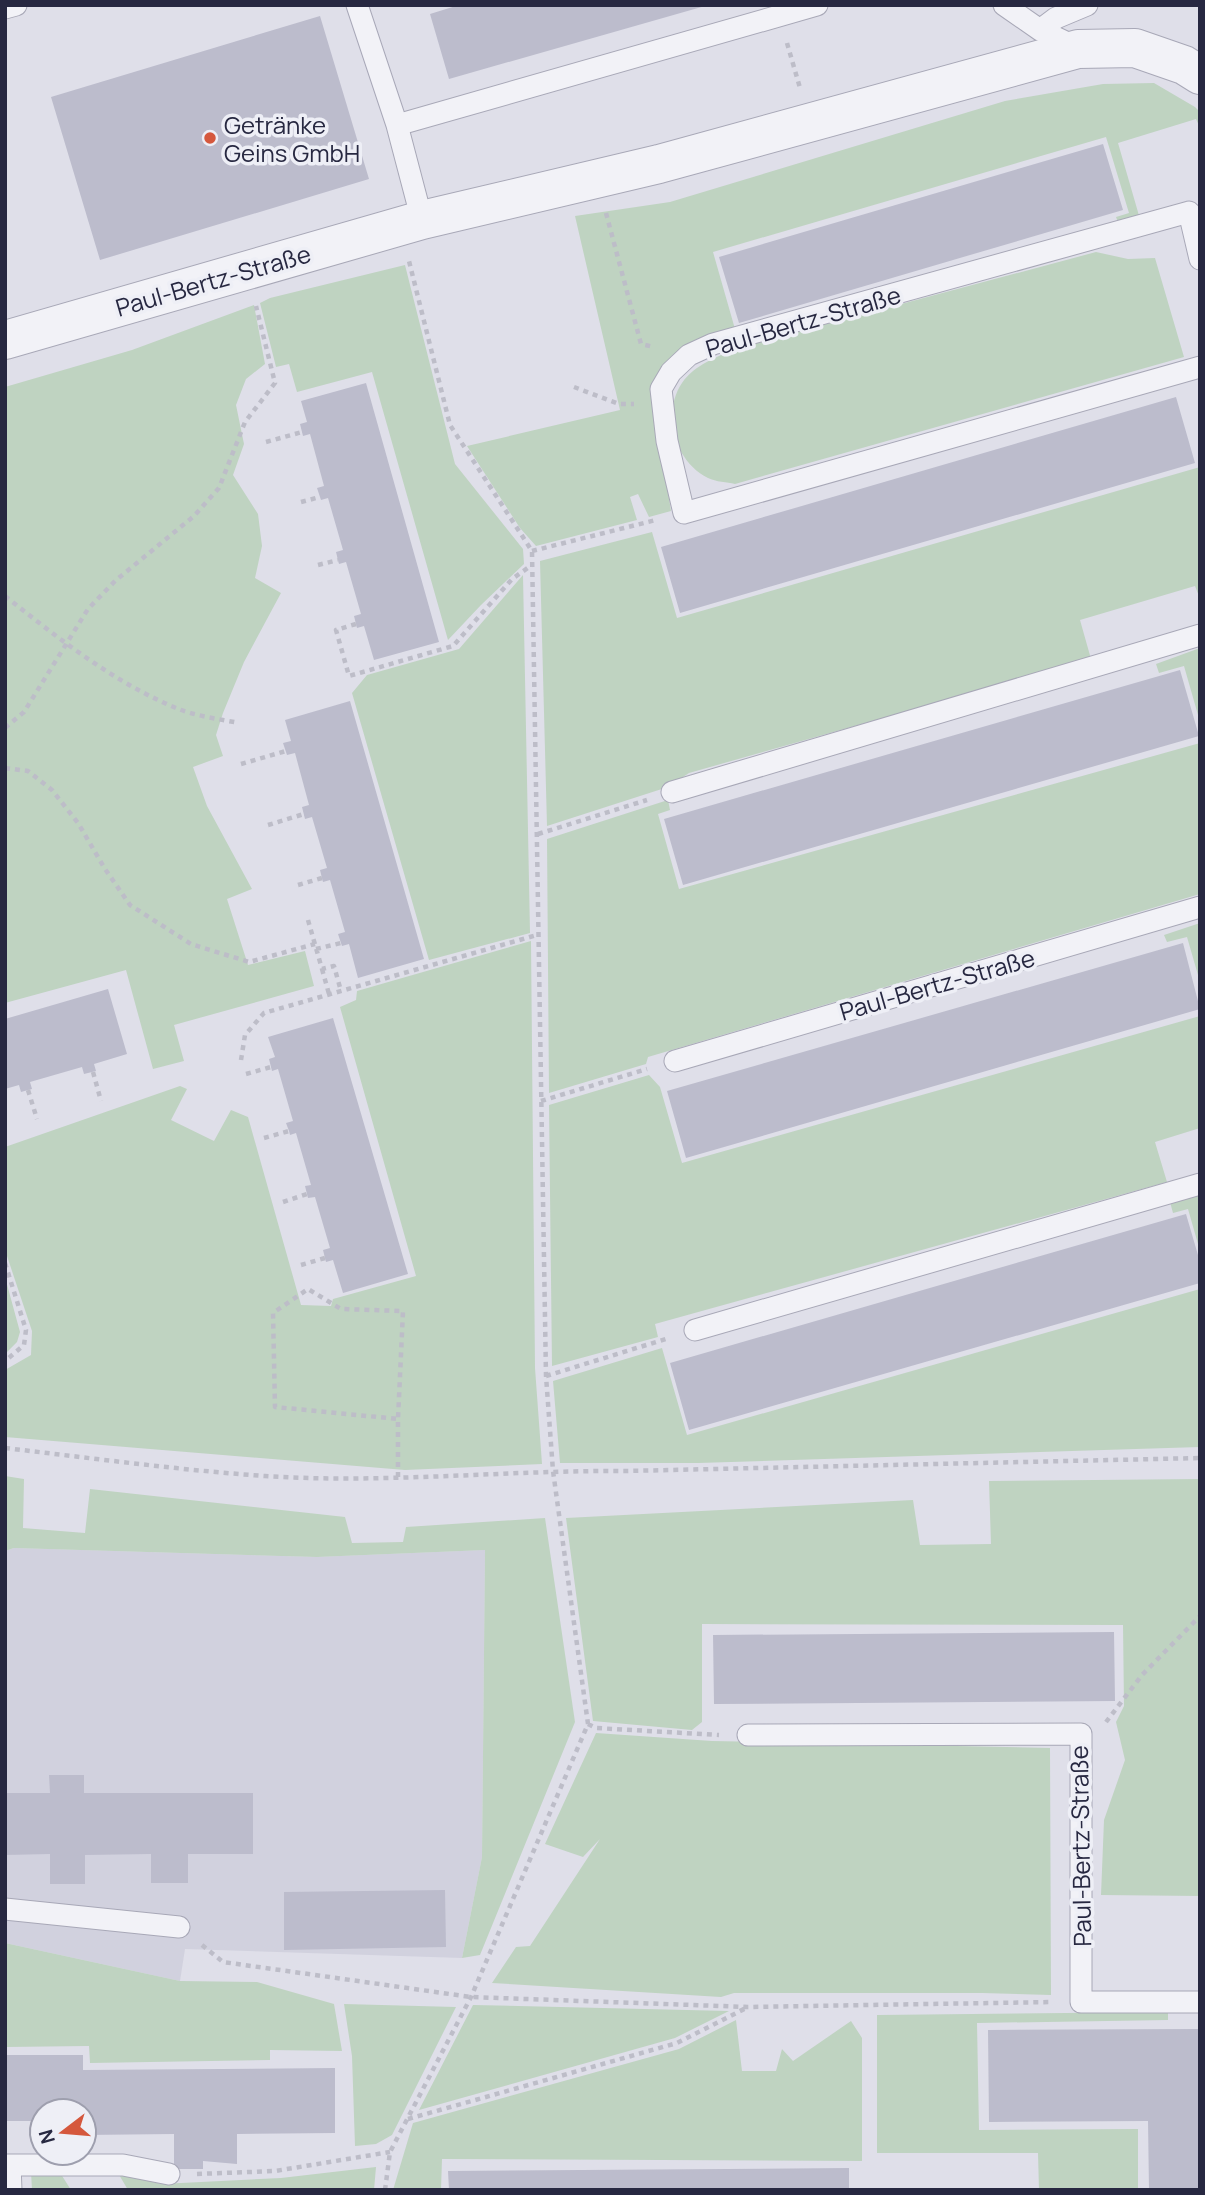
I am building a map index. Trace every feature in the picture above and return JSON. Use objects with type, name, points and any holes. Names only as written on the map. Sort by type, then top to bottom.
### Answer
[{"type":"street","name":"Paul-Bertz-Straße","points":[[5,340],[411,223],[659,164],[1078,49],[1135,48],[1184,65],[1200,75]]},
{"type":"lane","points":[[5,8],[16,5]]},
{"type":"lane","points":[[357,5],[397,125],[411,223]]},
{"type":"lane","points":[[397,125],[817,5]]},
{"type":"lane","name":"Paul-Bertz-Straße","points":[[1004,5],[1040,30],[1078,49]]},
{"type":"lane","points":[[1040,30],[1056,19],[1087,5]]},
{"type":"lane","name":"Paul-Bertz-Straße","points":[[684,513],[667,441],[662,389],[671,372],[689,355],[713,344],[1189,212],[1200,258]]},
{"type":"lane","points":[[684,513],[1200,367]]},
{"type":"lane","points":[[672,792],[1200,635]]},
{"type":"lane","name":"Paul-Bertz-Straße","points":[[675,1061],[1200,907]]},
{"type":"lane","points":[[695,1329],[1200,1184]]},
{"type":"lane","name":"Paul-Bertz-Straße","points":[[748,1735],[1081,1734],[1081,2002]]},
{"type":"lane","points":[[5,1909],[179,1927]]},
{"type":"lane","points":[[1081,2002],[1200,2002]]},
{"type":"lane","points":[[11,2190],[7,2165],[123,2165],[169,2174]]},
{"type":"path","points":[[780,16],[810,123]]},
{"type":"path","points":[[596,178],[641,344],[689,355]]},
{"type":"path","points":[[385,2190],[390,2152],[471,1997],[588,1724],[553,1471],[546,1376],[532,551],[450,425],[411,223]]},
{"type":"path","points":[[5,728],[24,712],[65,643],[89,609],[115,581],[194,516],[219,488],[245,422],[275,383],[247,270]]},
{"type":"path","points":[[574,387],[619,404]]},
{"type":"path","points":[[266,442],[302,432]]},
{"type":"path","points":[[301,502],[320,497]]},
{"type":"path","points":[[532,551],[684,513]]},
{"type":"path","points":[[318,565],[338,560]]},
{"type":"path","points":[[356,624],[336,630],[349,676],[453,646],[512,579],[532,565]]},
{"type":"path","points":[[5,596],[65,643],[131,686],[178,709],[239,723]]},
{"type":"path","points":[[241,764],[286,751]]},
{"type":"path","points":[[5,768],[28,771],[52,790],[78,823],[104,869],[130,905],[191,944],[249,961],[341,943]]},
{"type":"path","points":[[538,834],[672,792]]},
{"type":"path","points":[[268,825],[304,814]]},
{"type":"path","points":[[298,885],[322,878]]},
{"type":"path","points":[[308,920],[328,995]]},
{"type":"path","points":[[241,1060],[245,1035],[264,1013],[537,935]]},
{"type":"path","points":[[322,969],[334,966],[341,991]]},
{"type":"path","points":[[541,1101],[675,1061]]},
{"type":"path","points":[[246,1074],[271,1067]]},
{"type":"path","points":[[93,1072],[101,1101]]},
{"type":"path","points":[[28,1090],[37,1119]]},
{"type":"path","points":[[264,1138],[289,1131]]},
{"type":"path","points":[[283,1202],[307,1194]]},
{"type":"path","points":[[301,1265],[325,1258]]},
{"type":"path","points":[[5,1263],[26,1330],[24,1346],[5,1361]]},
{"type":"path","points":[[398,1419],[275,1407],[274,1313],[308,1289],[341,1309],[403,1311],[398,1477]]},
{"type":"path","points":[[546,1376],[695,1329]]},
{"type":"path","points":[[5,1448],[266,1476],[398,1477],[553,1471],[1200,1458]]},
{"type":"path","points":[[1081,1734],[1102,1728],[1142,1675],[1200,1616]]},
{"type":"path","points":[[588,1724],[596,1728],[748,1735]]},
{"type":"path","points":[[179,1927],[223,1962],[471,1997],[748,2007],[1081,2002]]},
{"type":"path","points":[[407,2120],[677,2043],[748,2007]]},
{"type":"path","points":[[169,2174],[275,2171],[390,2152]]},
{"type":"shaded area","points":[[14,1548],[317,1557],[485,1550],[482,1857],[462,1958],[185,1949],[180,1981],[5,1943],[5,1551]]},
{"type":"green space","points":[[1154,83],[1195,107],[1200,112],[1200,128],[1196,119],[1118,143],[1140,219],[1119,225],[1116,217],[1129,213],[1106,137],[713,252],[735,329],[694,344],[657,422],[671,511],[649,517],[638,494],[630,497],[637,520],[536,546],[520,528],[467,446],[620,410],[575,216],[670,202],[1005,101],[1103,84]]},
{"type":"green space","points":[[1096,252],[1128,259],[1155,258],[1184,357],[735,484],[708,478],[697,471],[680,449],[672,422],[676,395],[687,376],[715,358],[737,348]]},
{"type":"green space","points":[[405,265],[455,464],[523,549],[524,564],[448,640],[372,372],[297,392],[289,364],[276,367],[260,303],[270,298]]},
{"type":"green space","points":[[254,305],[265,364],[246,379],[236,405],[244,444],[233,475],[258,514],[262,546],[255,578],[281,593],[244,662],[223,713],[216,735],[223,756],[193,767],[207,806],[252,889],[227,899],[248,965],[305,951],[314,986],[174,1025],[184,1061],[153,1069],[126,970],[5,1003],[5,387],[132,350]]},
{"type":"green space","points":[[1200,467],[1200,599],[1195,586],[1080,620],[1091,659],[689,773],[668,787],[547,826],[540,561],[652,532],[677,618]]},
{"type":"green space","points":[[523,575],[530,933],[429,960],[352,693],[367,675],[459,649]]},
{"type":"green space","points":[[1200,648],[1200,722],[1184,666],[1159,673],[1156,664]]},
{"type":"green space","points":[[1200,743],[1200,894],[648,1057],[646,1064],[549,1093],[547,839],[668,800],[670,810],[658,814],[679,889]]},
{"type":"green space","points":[[1200,923],[1200,982],[1187,937],[1167,942],[1164,935]]},
{"type":"green space","points":[[531,941],[535,1368],[542,1464],[405,1470],[5,1437],[5,1370],[31,1355],[32,1331],[5,1250],[5,1147],[180,1086],[187,1089],[171,1120],[214,1141],[231,1110],[248,1117],[301,1305],[331,1306],[333,1299],[416,1276],[340,1007],[356,1000],[357,991]]},
{"type":"green space","points":[[1200,1016],[1200,1128],[1155,1142],[1167,1182],[655,1324],[658,1337],[552,1366],[549,1105],[649,1075],[660,1087],[682,1163]]},
{"type":"green space","points":[[1200,1193],[1200,1251],[1188,1209],[1173,1213],[1170,1202]]},
{"type":"green space","points":[[5,1277],[20,1332],[17,1342],[5,1354]]},
{"type":"green space","points":[[1200,1289],[1200,1447],[698,1463],[560,1463],[553,1381],[662,1348],[687,1435]]},
{"type":"green space","points":[[5,1476],[24,1479],[23,1528],[85,1533],[90,1489],[345,1517],[352,1543],[403,1542],[406,1527],[545,1518],[575,1722],[480,1955],[462,1958],[482,1857],[485,1550],[317,1557],[14,1548],[5,1551]]},
{"type":"green space","points":[[1200,1479],[1200,1896],[1101,1895],[1104,1820],[1125,1760],[1116,1722],[1124,1706],[1123,1625],[702,1624],[702,1722],[692,1730],[593,1721],[566,1518],[913,1500],[920,1545],[991,1544],[989,1481]]},
{"type":"green space","points":[[596,1733],[712,1741],[1050,1748],[1051,1995],[734,1993],[721,1997],[492,1983],[516,1947],[530,1946],[600,1839],[583,1857],[545,1844]]},
{"type":"green space","points":[[5,1943],[180,1981],[257,1982],[334,2004],[342,2051],[270,2050],[270,2060],[90,2063],[89,2046],[5,2047]]},
{"type":"green space","points":[[344,2004],[456,2007],[392,2135],[376,2144],[355,2146],[352,2056]]},
{"type":"green space","points":[[473,2005],[729,2011],[675,2038],[419,2110]]},
{"type":"green space","points":[[1168,2012],[1168,2020],[977,2023],[979,2130],[1138,2129],[1138,2190],[1039,2190],[1038,2153],[877,2153],[877,2015]]},
{"type":"green space","points":[[736,2020],[742,2071],[776,2071],[782,2049],[793,2061],[851,2021],[862,2038],[862,2161],[442,2159],[441,2190],[393,2190],[413,2123],[679,2049]]},
{"type":"green space","points":[[376,2167],[374,2190],[128,2190],[118,2173],[161,2184],[281,2178]]},
{"type":"green space","points":[[59,2171],[71,2190],[32,2190],[31,2172]]},
{"type":"building","points":[[459,5],[705,6],[449,79],[430,14]]},
{"type":"building","name":"Getränke Geins GmbH","points":[[320,16],[369,179],[100,260],[51,97]]},
{"type":"building","points":[[1103,144],[1123,210],[739,323],[719,257]]},
{"type":"building","points":[[366,383],[439,642],[374,660],[364,626],[357,628],[354,616],[361,614],[346,562],[339,564],[336,552],[343,550],[328,498],[321,500],[317,488],[324,486],[310,434],[303,436],[300,424],[307,422],[301,401]]},
{"type":"building","points":[[1176,397],[1195,463],[680,613],[661,547]]},
{"type":"building","points":[[1180,670],[1199,736],[683,885],[664,819]]},
{"type":"building","points":[[350,701],[424,959],[358,978],[349,944],[342,946],[338,934],[345,932],[330,880],[323,882],[320,870],[327,868],[312,817],[305,819],[302,807],[309,805],[295,753],[287,755],[283,743],[291,741],[285,720]]},
{"type":"building","points":[[1183,943],[1200,1009],[686,1158],[667,1091]]},
{"type":"building","points":[[108,989],[127,1054],[94,1064],[96,1071],[84,1074],[82,1067],[30,1082],[32,1089],[21,1092],[19,1085],[5,1089],[5,1019]]},
{"type":"building","points":[[333,1018],[408,1274],[343,1293],[333,1260],[326,1262],[323,1250],[330,1248],[315,1197],[308,1198],[305,1186],[311,1185],[296,1133],[290,1135],[286,1123],[293,1121],[278,1069],[272,1071],[269,1059],[275,1057],[268,1037]]},
{"type":"building","points":[[1186,1214],[1200,1262],[1200,1283],[689,1430],[670,1363]]},
{"type":"building","points":[[1114,1632],[1115,1701],[714,1704],[713,1635]]},
{"type":"building","points":[[49,1775],[84,1775],[84,1793],[253,1793],[253,1854],[188,1854],[188,1883],[151,1883],[151,1854],[85,1855],[85,1884],[50,1884],[50,1854],[5,1855],[5,1793],[50,1793]]},
{"type":"building","points":[[445,1890],[446,1947],[284,1950],[284,1892]]},
{"type":"building","points":[[1200,2029],[1200,2190],[1149,2190],[1148,2121],[989,2122],[988,2030]]},
{"type":"building","points":[[5,2055],[83,2055],[83,2070],[335,2068],[335,2133],[237,2134],[237,2164],[203,2161],[203,2169],[174,2169],[174,2134],[98,2135],[98,2097],[28,2097],[28,2121],[5,2121]]},
{"type":"building","points":[[849,2168],[849,2190],[449,2190],[448,2171]]},
{"type":"place","name":"Getränke Geins GmbH","points":[[210,138]]}]
